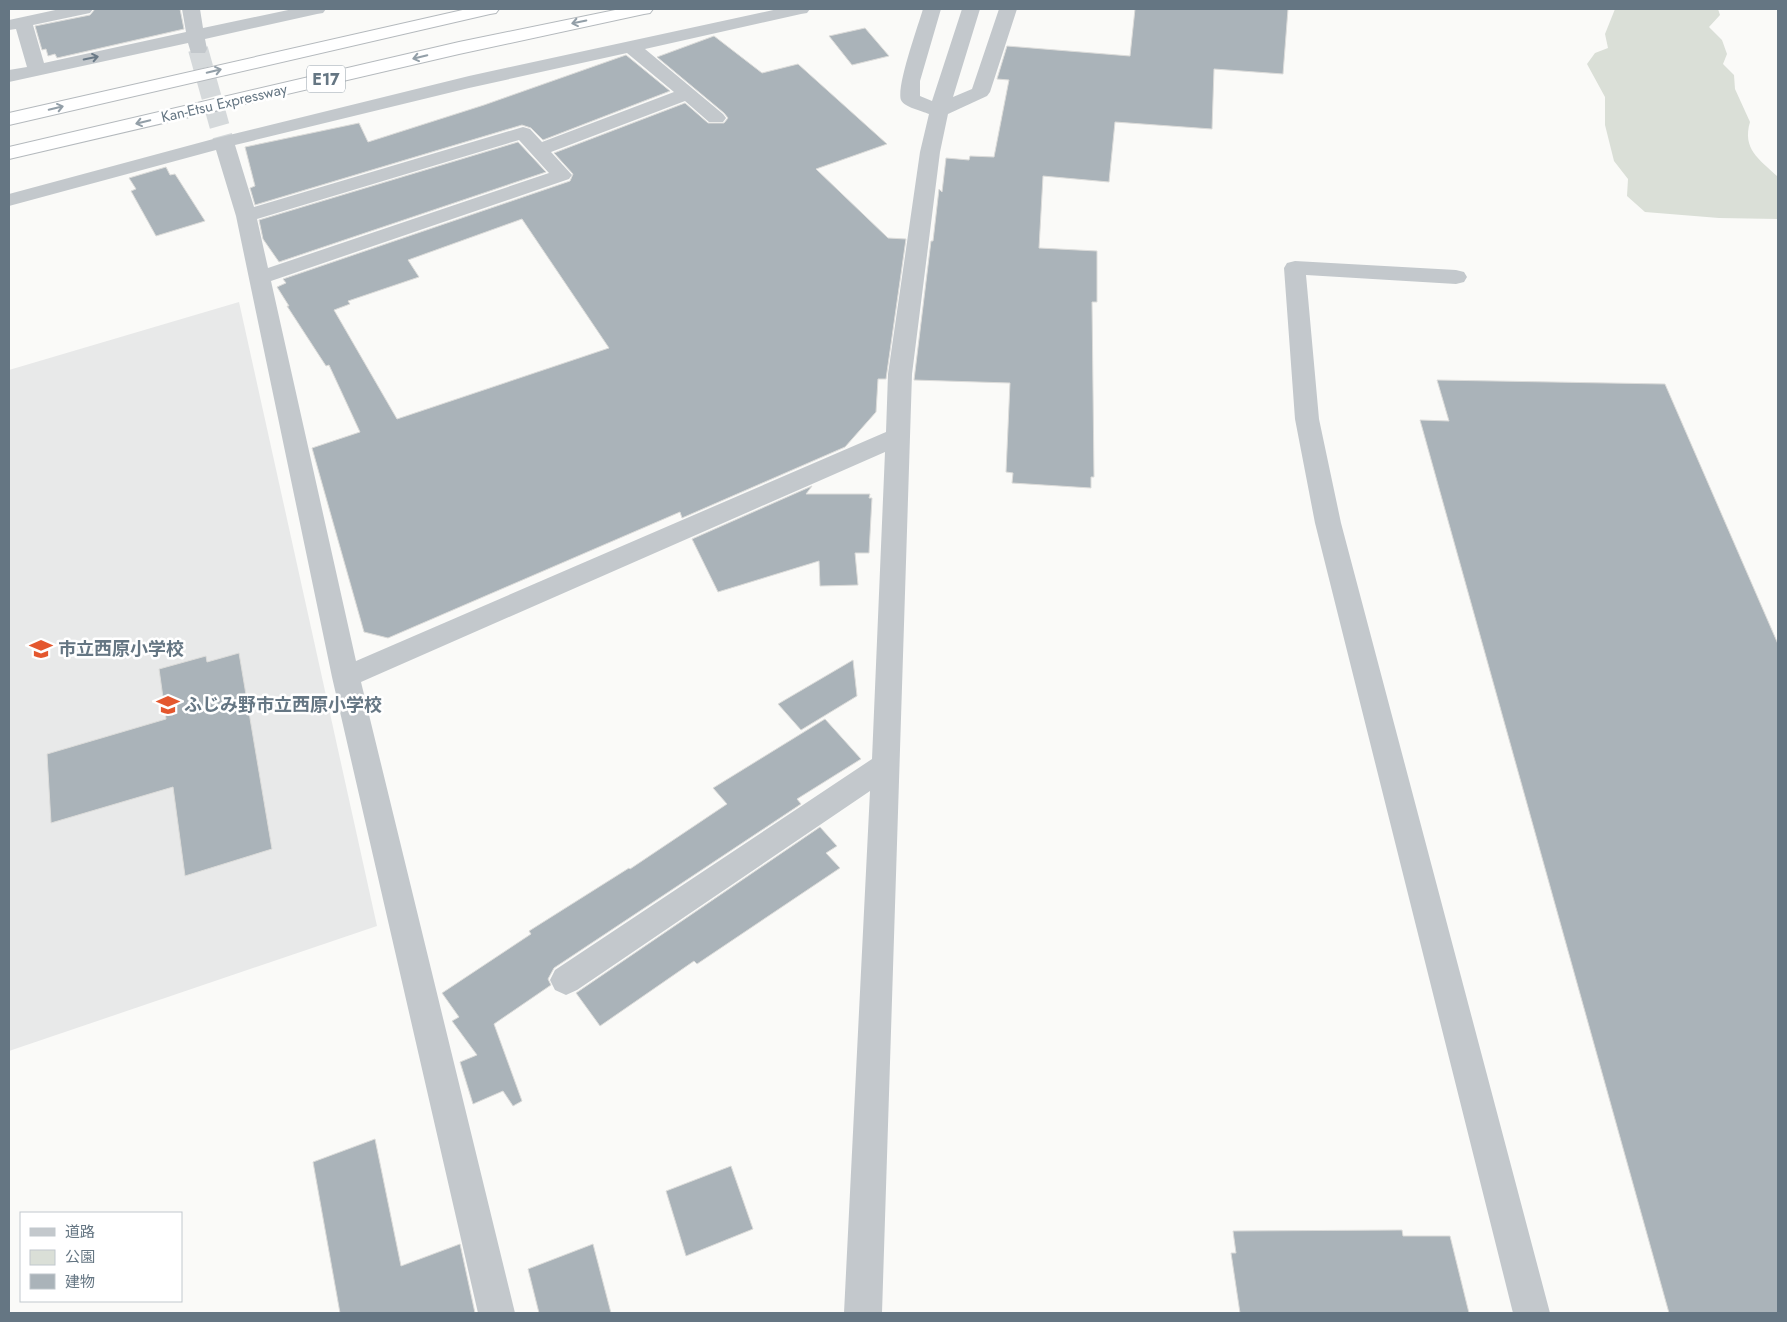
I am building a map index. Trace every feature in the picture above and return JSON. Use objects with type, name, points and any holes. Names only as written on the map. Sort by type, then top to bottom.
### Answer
[{"type":"highway","name":"Kan-Etsu Expressway","points":[[9,119],[490,9]]},
{"type":"highway","name":"Kan-Etsu Expressway","points":[[9,153],[460,48],[644,9]]},
{"type":"street","points":[[37,70],[16,23],[84,9]]},
{"type":"street","points":[[191,9],[196,42]]},
{"type":"street","points":[[9,76],[196,42],[252,15],[318,9]]},
{"type":"street","points":[[9,200],[224,142],[469,82],[801,9]]},
{"type":"street","points":[[932,9],[911,81],[910,99],[939,111],[980,92],[1008,9]]},
{"type":"street","points":[[862,1313],[886,765],[900,374],[930,152],[939,111],[971,9]]},
{"type":"street","points":[[630,46],[688,92],[716,118]]},
{"type":"street","points":[[538,150],[688,92]]},
{"type":"street","points":[[246,216],[523,132],[562,175],[259,278]]},
{"type":"street","points":[[224,142],[246,216],[346,677],[496,1313]]},
{"type":"street","points":[[1456,278],[1295,268],[1307,419],[1328,523],[1532,1313]]},
{"type":"street","points":[[346,677],[897,437]]},
{"type":"street","points":[[566,980],[886,765]]},
{"type":"shaded area","name":"ふじみ野市立西原小学校","points":[[239,302],[377,926],[9,1051],[9,370]]},
{"type":"green space","points":[[1615,9],[1718,9],[1720,15],[1709,27],[1722,40],[1727,54],[1723,64],[1734,75],[1735,89],[1750,122],[1748,139],[1750,146],[1758,159],[1777,176],[1778,219],[1719,218],[1645,212],[1627,196],[1628,179],[1614,161],[1605,125],[1605,97],[1587,64],[1595,53],[1608,48],[1605,34]]},
{"type":"building","points":[[95,9],[180,9],[184,29],[57,58],[55,54],[48,56],[46,49],[42,50],[35,26],[90,15]]},
{"type":"building","points":[[1135,9],[1288,9],[1283,74],[1214,69],[1212,129],[1115,122],[1109,182],[1043,176],[1039,248],[1097,251],[1097,302],[1092,302],[1094,477],[1091,477],[1091,488],[1012,483],[1013,473],[1006,472],[1010,383],[914,380],[931,241],[933,241],[939,189],[942,192],[946,158],[969,160],[970,156],[994,157],[1009,80],[997,79],[1007,46],[1130,56]]},
{"type":"building","points":[[865,28],[889,56],[852,65],[829,36]]},
{"type":"building","points":[[714,36],[762,73],[798,64],[887,144],[816,169],[888,238],[906,239],[886,379],[878,379],[876,412],[845,447],[682,518],[680,512],[388,638],[364,632],[312,448],[360,432],[329,365],[326,366],[287,306],[289,306],[277,287],[286,283],[283,279],[570,181],[573,174],[554,153],[685,103],[708,123],[724,123],[728,118],[724,113],[657,57]],"holes":[[[522,219],[609,348],[397,419],[334,310],[350,304],[348,301],[419,277],[408,260]]]},
{"type":"building","points":[[626,55],[670,91],[543,140],[531,128],[522,125],[255,205],[250,188],[255,186],[245,147],[359,123],[368,142],[484,105]]},
{"type":"building","points":[[518,142],[546,172],[279,262],[263,239],[259,220]]},
{"type":"building","points":[[166,167],[170,175],[175,174],[205,221],[156,236],[131,191],[136,189],[129,178]]},
{"type":"building","points":[[1437,380],[1665,384],[1778,644],[1778,1313],[1669,1313],[1420,420],[1449,421]]},
{"type":"building","points":[[812,486],[806,494],[870,494],[869,498],[872,498],[869,553],[855,553],[858,585],[820,586],[819,561],[718,592],[692,539]]},
{"type":"building","points":[[239,653],[272,849],[185,876],[173,787],[51,823],[47,754],[166,719],[159,669],[206,656],[207,662]]},
{"type":"building","points":[[853,660],[857,696],[801,730],[778,704]]},
{"type":"building","points":[[825,719],[861,759],[797,799],[801,804],[554,968],[548,979],[551,985],[494,1024],[522,1101],[513,1106],[503,1091],[473,1104],[460,1062],[477,1055],[452,1021],[459,1017],[442,993],[531,934],[529,931],[630,869],[727,804],[713,788]]},
{"type":"building","points":[[820,827],[837,846],[826,853],[840,868],[697,964],[694,961],[600,1026],[576,993]]},
{"type":"building","points":[[375,1139],[401,1266],[460,1244],[475,1313],[340,1313],[313,1162]]},
{"type":"building","points":[[731,1166],[753,1229],[686,1256],[666,1191]]},
{"type":"building","points":[[1402,1230],[1403,1236],[1450,1236],[1469,1313],[1240,1313],[1231,1253],[1236,1253],[1233,1231]]},
{"type":"building","points":[[593,1244],[611,1313],[539,1313],[528,1269]]},
{"type":"tunnel","points":[[198,49],[224,142]]},
{"type":"place","name":"市立西原小学校","points":[[41,649]]},
{"type":"place","name":"ふじみ野市立西原小学校","points":[[168,705]]}]
